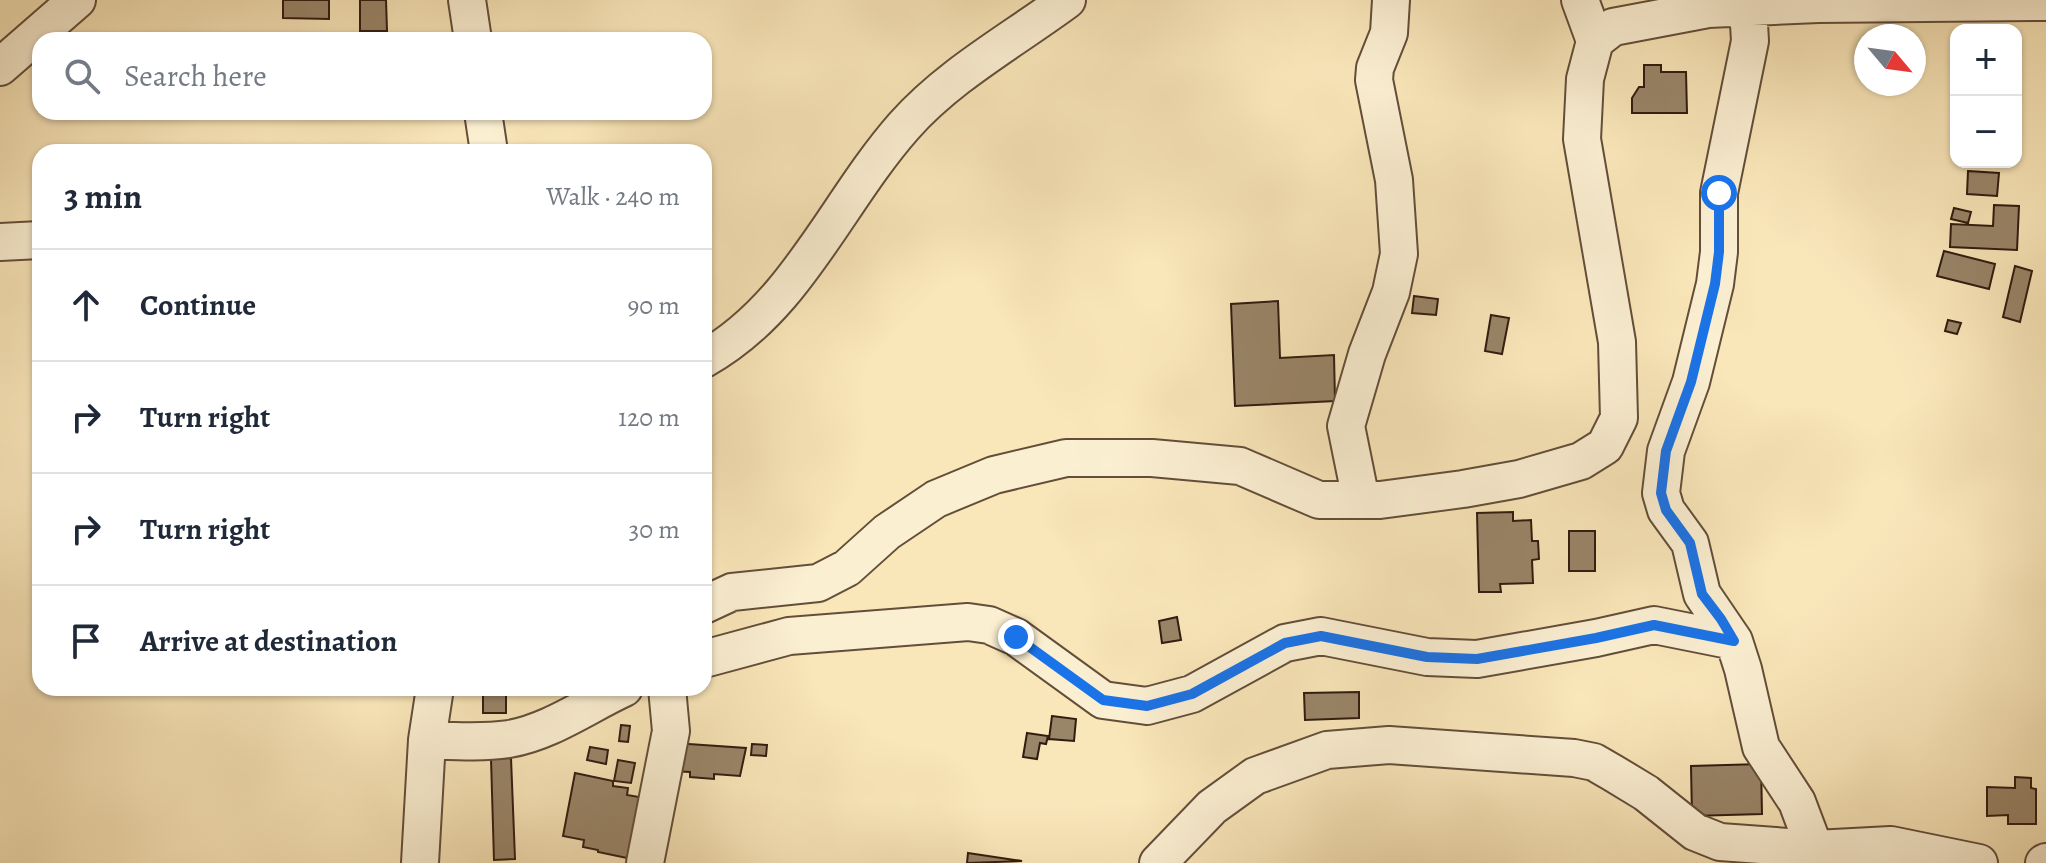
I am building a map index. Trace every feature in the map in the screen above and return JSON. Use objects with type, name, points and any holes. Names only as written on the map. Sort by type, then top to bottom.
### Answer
[{"type":"street","points":[[40,32],[77,0]]},
{"type":"street","points":[[467,0],[472,32]]},
{"type":"street","points":[[712,355],[726,347],[781,295],[821,244],[860,182],[905,124],[950,84],[1067,0]]},
{"type":"street","points":[[1361,500],[1346,426],[1367,354],[1391,292],[1399,254],[1394,180],[1374,80],[1375,68],[1389,33],[1391,0]]},
{"type":"street","points":[[712,601],[732,592],[818,583],[847,568],[887,532],[936,499],[994,475],[1066,458],[1152,458],[1240,466],[1319,500],[1361,500],[1463,489],[1519,479],[1581,461],[1605,446],[1619,418],[1617,342],[1582,139],[1585,79],[1595,41],[1580,0]]},
{"type":"street","points":[[1595,41],[1613,27],[1741,4],[2046,2]]},
{"type":"street","points":[[1741,4],[1749,24],[1750,41],[1719,193],[1719,252],[1715,284],[1691,382],[1666,451],[1661,493],[1666,510],[1690,543],[1702,594],[1734,641],[1761,747],[1797,802],[1818,856]]},
{"type":"street","points":[[0,67],[32,39]]},
{"type":"street","points":[[484,120],[488,144]]},
{"type":"street","points":[[0,242],[32,240]]},
{"type":"street","points":[[712,657],[789,636],[968,622],[989,625],[1016,637],[1103,700],[1147,706],[1192,694],[1285,643],[1321,636],[1427,657],[1477,659],[1654,625],[1734,641]]},
{"type":"street","points":[[420,863],[427,740],[434,696]]},
{"type":"street","points":[[645,863],[671,731],[668,696]]},
{"type":"street","points":[[427,740],[481,742],[511,739],[555,723],[595,698]]},
{"type":"street","points":[[1158,863],[1212,807],[1255,776],[1327,750],[1389,745],[1594,762],[1646,793],[1695,832],[1720,842],[1818,856],[1891,845],[1979,863]]},
{"type":"building","points":[[283,0],[329,0],[329,19],[283,18]]},
{"type":"building","points":[[360,0],[386,0],[387,31],[360,31]]},
{"type":"building","points":[[1644,65],[1661,65],[1661,72],[1686,72],[1687,113],[1632,113],[1632,98],[1639,87],[1644,87]]},
{"type":"building","points":[[1968,171],[1999,173],[1997,196],[1967,194]]},
{"type":"building","points":[[1994,205],[2019,206],[2017,250],[1950,247],[1951,224],[1993,226]]},
{"type":"building","points":[[1954,208],[1971,212],[1968,223],[1951,219]]},
{"type":"building","points":[[1944,251],[1995,264],[1989,289],[1937,276]]},
{"type":"building","points":[[2015,266],[2032,271],[2020,322],[2003,317]]},
{"type":"building","points":[[1414,296],[1438,299],[1436,315],[1412,313]]},
{"type":"building","points":[[1278,301],[1280,358],[1334,355],[1335,401],[1235,406],[1231,304]]},
{"type":"building","points":[[1491,315],[1509,318],[1502,354],[1485,351]]},
{"type":"building","points":[[1948,320],[1961,323],[1957,334],[1945,331]]},
{"type":"building","points":[[1513,512],[1513,521],[1531,520],[1532,541],[1538,541],[1539,559],[1532,560],[1533,583],[1500,584],[1501,592],[1479,592],[1477,513]]},
{"type":"building","points":[[1569,531],[1595,531],[1595,571],[1569,571]]},
{"type":"building","points":[[1177,617],[1181,640],[1162,643],[1159,621]]},
{"type":"building","points":[[1359,692],[1359,718],[1305,720],[1304,693]]},
{"type":"building","points":[[483,696],[506,696],[506,713],[483,713]]},
{"type":"building","points":[[1052,716],[1076,719],[1074,741],[1049,739]]},
{"type":"building","points":[[621,725],[630,726],[628,742],[619,741]]},
{"type":"building","points":[[1027,733],[1048,736],[1046,744],[1040,743],[1037,759],[1023,757]]},
{"type":"building","points":[[674,743],[746,748],[740,776],[714,774],[714,779],[690,777],[690,772],[672,771]]},
{"type":"building","points":[[752,744],[767,745],[766,756],[751,755]]},
{"type":"building","points":[[590,747],[608,750],[606,764],[587,760]]},
{"type":"building","points":[[511,758],[515,859],[494,860],[491,759]]},
{"type":"building","points":[[618,760],[635,763],[631,783],[614,781]]},
{"type":"building","points":[[1761,764],[1762,814],[1692,816],[1691,766]]},
{"type":"building","points":[[575,773],[613,781],[613,786],[628,788],[627,795],[645,798],[632,859],[583,847],[584,840],[563,836]]},
{"type":"building","points":[[2015,777],[2031,778],[2031,788],[2036,789],[2036,824],[2008,824],[2008,815],[1987,816],[1987,787],[2015,788]]},
{"type":"building","points":[[968,853],[1022,861],[967,863]]},
{"type":"route","points":[[1016,637],[1103,700],[1147,706],[1192,694],[1285,643],[1321,636],[1427,657],[1477,659],[1654,625],[1734,641],[1702,594],[1690,543],[1666,510],[1661,493],[1666,451],[1691,382],[1715,284],[1719,252],[1719,193]]}]
